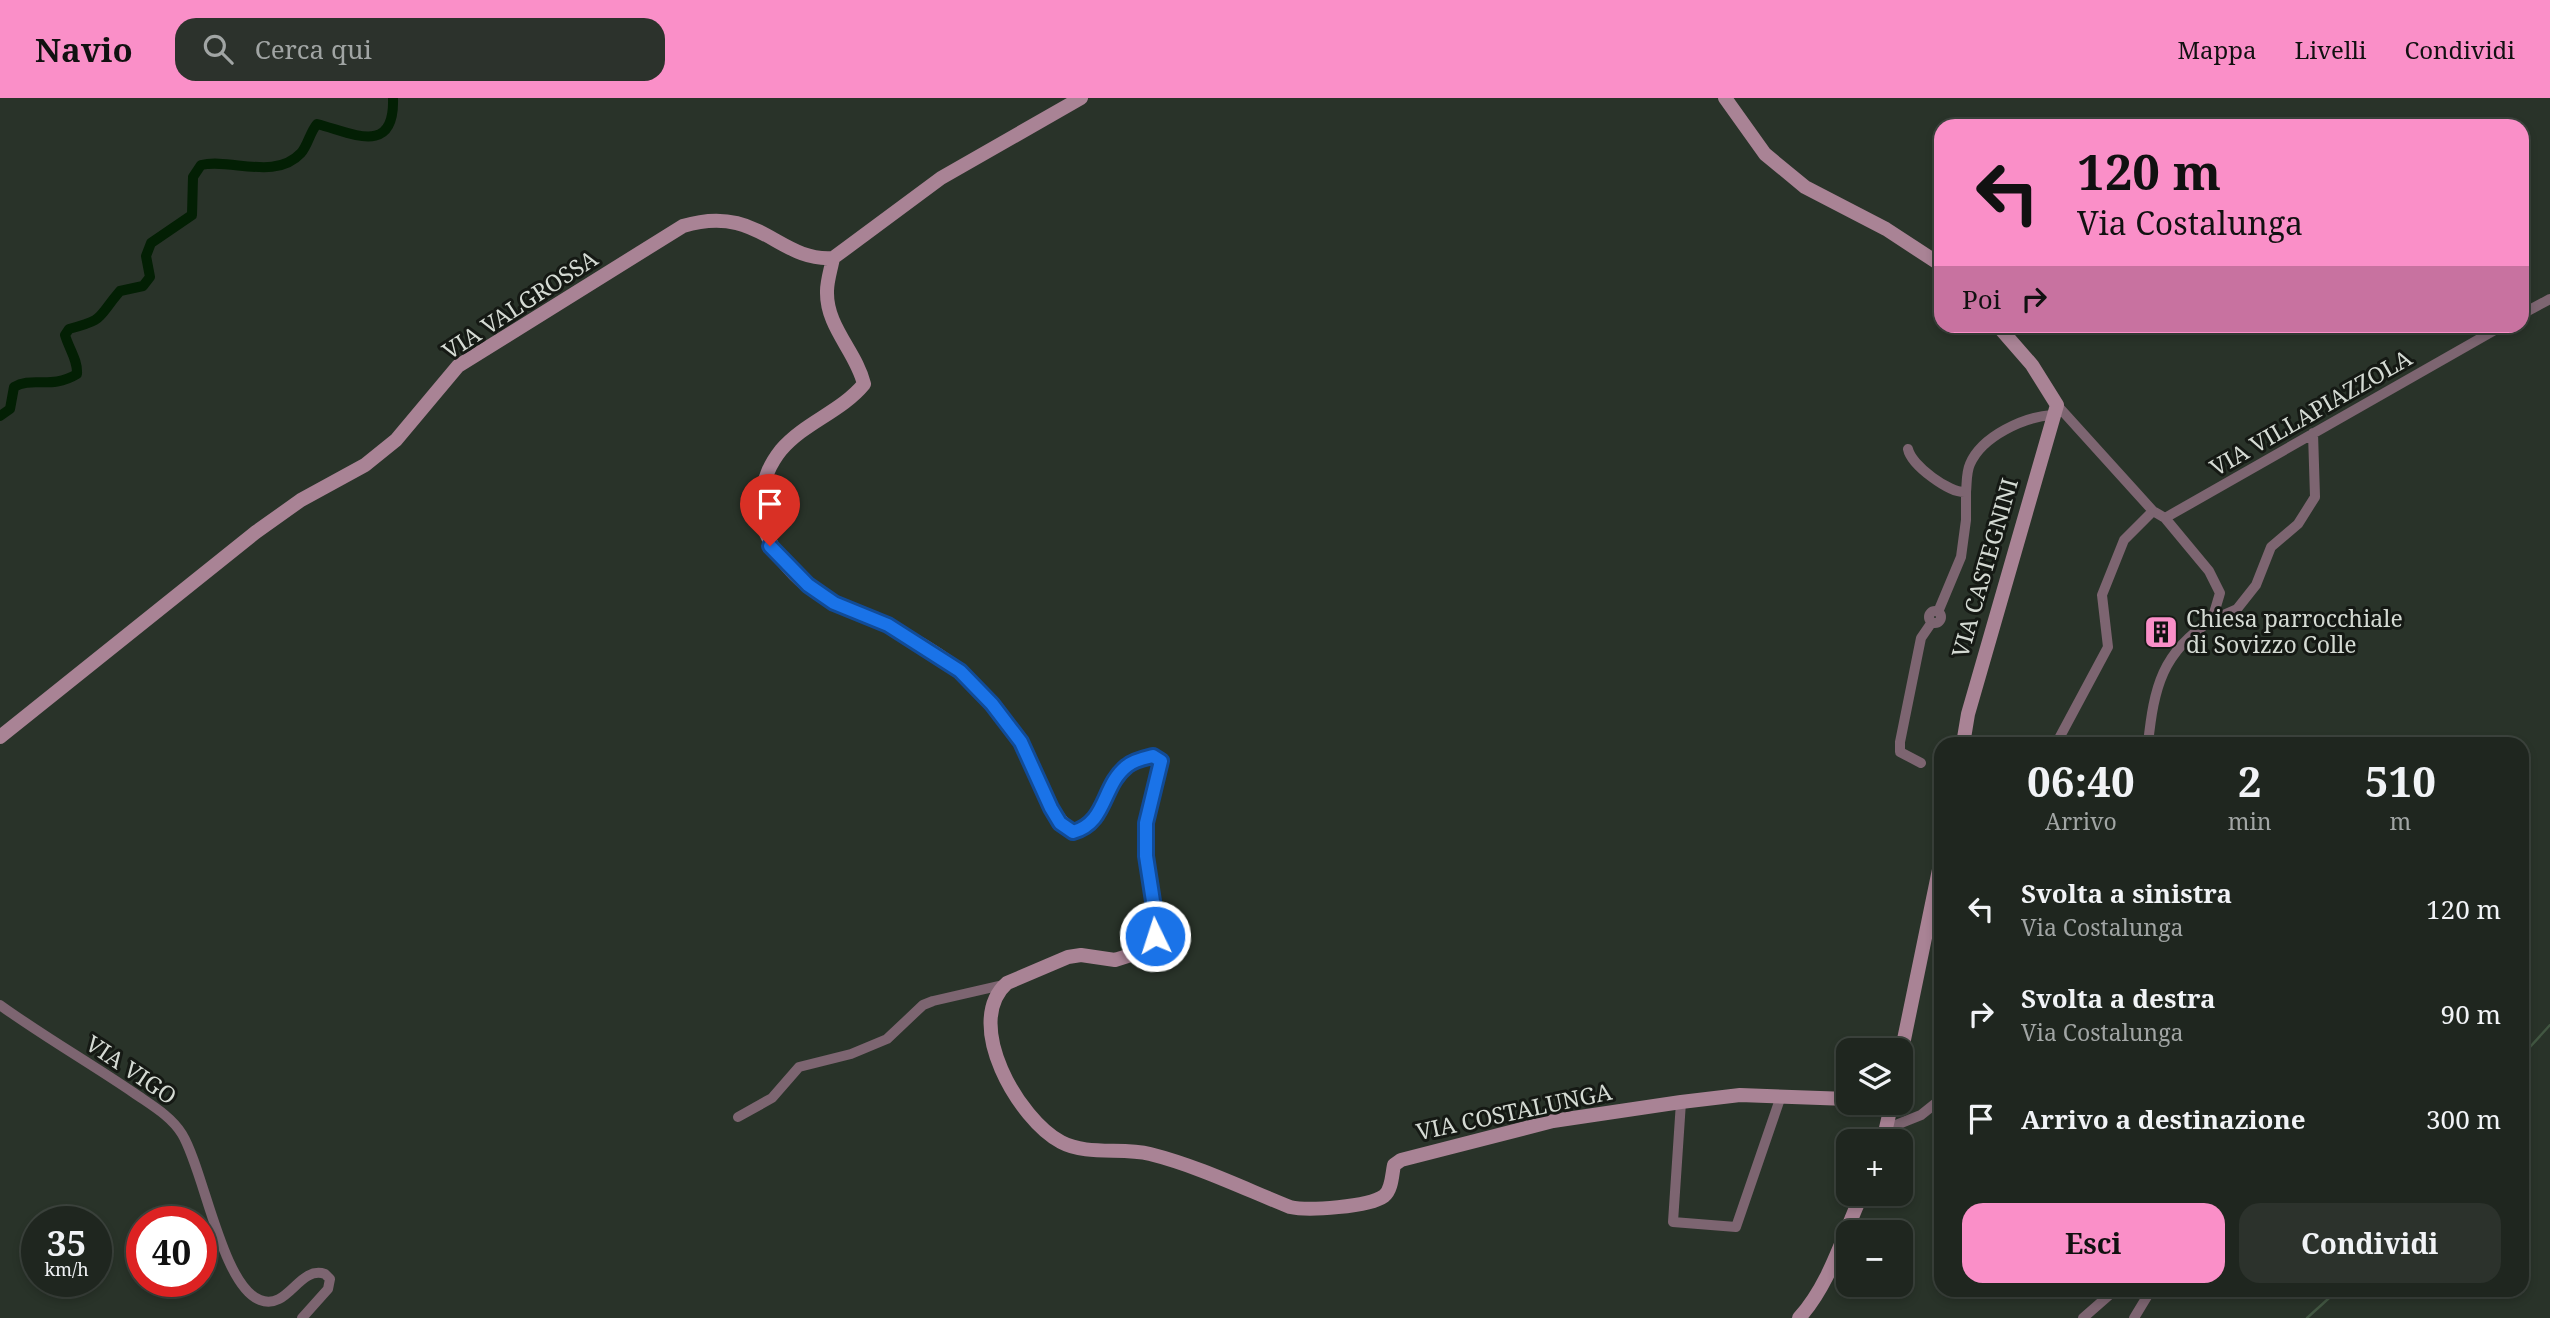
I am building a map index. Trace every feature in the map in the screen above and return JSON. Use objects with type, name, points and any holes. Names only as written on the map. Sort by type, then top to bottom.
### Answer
[{"type":"street","points":[[738,1117],[772,1098],[799,1067],[852,1054],[887,1039],[923,1005],[1007,984],[1068,957],[1081,955],[1115,960],[1137,953],[1152,942],[1157,927],[1146,856],[1146,823],[1161,761],[1153,756],[1128,765],[1117,777],[1095,821],[1073,832],[1060,823],[1021,742],[992,704],[960,671],[888,625],[834,603],[808,585],[770,546],[762,529],[760,506],[765,475],[781,450],[805,427],[854,396],[864,384],[859,366],[834,327],[827,292],[833,258],[941,178],[1081,98]]},
{"type":"street","points":[[1725,98],[1765,154],[1805,187],[1886,229],[1934,260]]},
{"type":"street","name":"VIA VALGROSSA","points":[[0,737],[256,532],[301,500],[365,465],[396,440],[458,366],[683,226],[706,219],[731,221],[758,229],[815,260],[833,258]]},
{"type":"street","points":[[2529,310],[2550,299]]},
{"type":"street","points":[[2004,333],[2032,365],[2054,410],[2153,511],[2165,518],[2209,570],[2220,593],[2212,620]]},
{"type":"street","name":"VIA VILLAPIAZZOLA","points":[[2165,518],[2490,333]]},
{"type":"street","points":[[1921,763],[1900,752],[1900,742],[1921,638],[1932,622],[1930,614],[1938,612],[1961,556],[1971,461],[1984,446],[2034,416],[2054,410]]},
{"type":"street","name":"VIA CASTEGNINI","points":[[1964,737],[1968,714],[2054,410]]},
{"type":"street","points":[[2150,737],[2166,662],[2188,635],[2237,609],[2256,585],[2270,547],[2298,524],[2315,497],[2313,433]]},
{"type":"street","points":[[1908,449],[1914,462],[1954,492],[1966,492]]},
{"type":"street","points":[[2060,737],[2108,647],[2102,595],[2124,540],[2153,511]]},
{"type":"street","points":[[1904,1038],[1934,893]]},
{"type":"street","name":"VIA COSTALUNGA","points":[[1007,984],[1001,989],[992,1020],[995,1055],[1016,1096],[1048,1133],[1073,1147],[1161,1157],[1300,1210],[1373,1201],[1385,1196],[1389,1190],[1394,1165],[1401,1160],[1553,1121],[1681,1101],[1740,1096],[1836,1098]]},
{"type":"street","name":"VIA VIGO","points":[[0,1005],[118,1082],[174,1124],[189,1149],[225,1251],[251,1294],[260,1300],[276,1300],[307,1276],[325,1274],[330,1279],[328,1289],[302,1318]]},
{"type":"street","points":[[1681,1101],[1672,1222],[1736,1227],[1781,1096]]},
{"type":"street","points":[[1895,1129],[1921,1115],[1934,1104]]},
{"type":"street","points":[[1799,1318],[1811,1305],[1828,1274],[1857,1206]]},
{"type":"street","points":[[2082,1318],[2107,1297]]},
{"type":"street","points":[[2134,1318],[2147,1297]]},
{"type":"waterway","points":[[0,416],[10,409],[14,387],[28,383],[59,381],[77,374],[75,359],[65,335],[69,329],[99,317],[120,291],[143,286],[150,277],[146,256],[151,243],[192,215],[193,177],[201,165],[279,166],[301,153],[317,124],[356,135],[379,135],[387,128],[392,117],[393,98]]},
{"type":"waterway","points":[[2529,1049],[2550,1025]]},
{"type":"waterway","points":[[2307,1318],[2330,1297]]},
{"type":"place","name":"Chiesa parrocchiale di Sovizzo Colle","points":[[2161,632]]},
{"type":"route","points":[[770,546],[808,585],[834,603],[888,625],[960,671],[992,704],[1021,742],[1051,808],[1060,823],[1073,832],[1084,830],[1095,821],[1117,777],[1128,765],[1153,756],[1161,761],[1146,823],[1146,856],[1157,927],[1155,936]]}]
